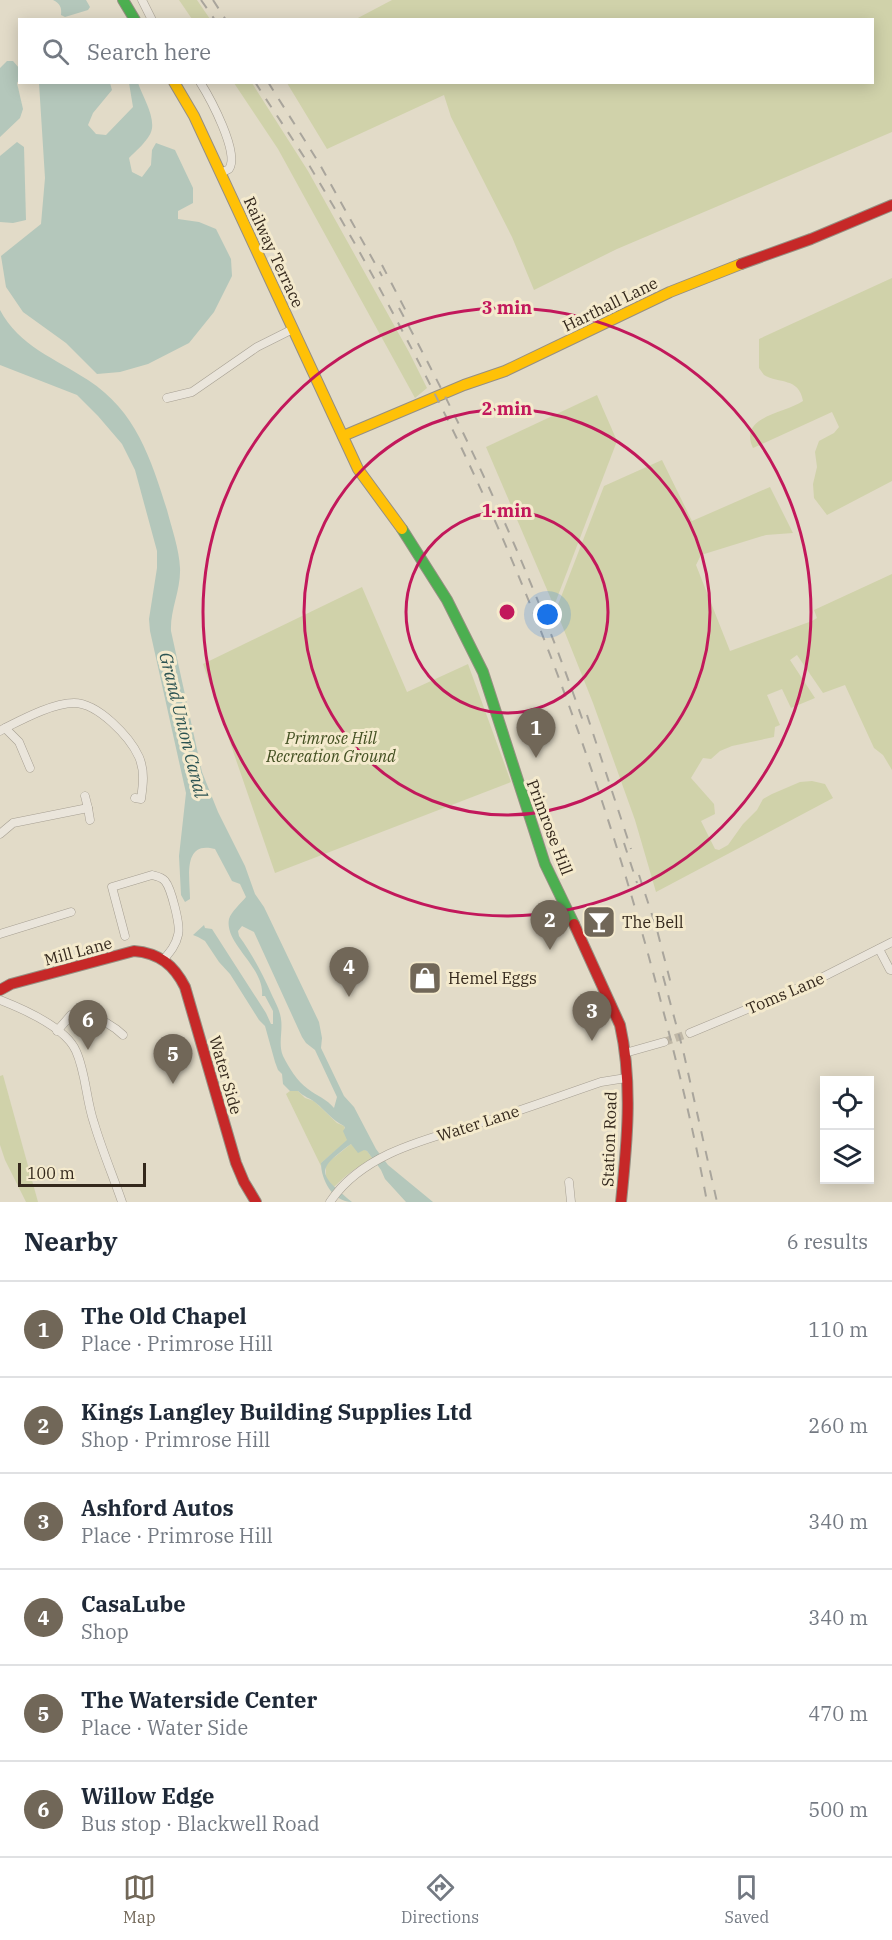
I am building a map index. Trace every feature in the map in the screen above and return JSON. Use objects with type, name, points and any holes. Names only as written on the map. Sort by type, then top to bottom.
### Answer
[{"type":"street","points":[[123,0],[134,18]]},
{"type":"street","points":[[142,0],[151,18]]},
{"type":"street","name":"Railway Terrace","points":[[175,84],[194,116],[221,172],[343,436]]},
{"type":"street","points":[[201,84],[225,132],[232,158],[229,169],[221,172]]},
{"type":"street","name":"Harthall Lane","points":[[343,436],[464,385],[505,371],[670,292],[811,239],[892,205]]},
{"type":"street","points":[[167,398],[192,392],[257,347],[293,329]]},
{"type":"street","name":"Primrose Hill","points":[[343,436],[358,469],[432,574],[475,653],[545,864],[616,1017],[623,1038],[626,1078]]},
{"type":"street","points":[[30,768],[19,742],[2,730],[20,720],[66,704],[77,703],[90,707],[112,722],[136,752],[143,771],[141,799]]},
{"type":"street","points":[[85,796],[90,820]]},
{"type":"street","points":[[0,834],[13,823],[88,808]]},
{"type":"street","points":[[125,936],[111,884],[152,875],[165,881],[179,923],[179,933],[164,959]]},
{"type":"street","points":[[0,934],[71,912]]},
{"type":"street","name":"Toms Lane","points":[[690,1033],[815,981],[892,942]]},
{"type":"street","points":[[879,949],[892,970]]},
{"type":"street","name":"Mill Lane","points":[[0,990],[11,984],[134,951],[144,951],[164,959]]},
{"type":"street","name":"Water Side","points":[[164,959],[173,967],[185,987],[236,1163],[256,1202]]},
{"type":"street","points":[[0,1000],[46,1022],[68,1039],[76,1049],[93,1122],[122,1202]]},
{"type":"street","points":[[57,1031],[71,1015],[88,1011],[123,1035]]},
{"type":"street","points":[[625,1053],[664,1042]]},
{"type":"street","name":"Water Lane","points":[[331,1200],[369,1165],[411,1144],[601,1082],[626,1078]]},
{"type":"street","name":"Station Road","points":[[621,1202],[627,1148],[626,1078]]},
{"type":"street","points":[[568,1182],[571,1202]]},
{"type":"green space","points":[[179,0],[197,0],[209,18],[191,18]]},
{"type":"green space","points":[[392,0],[892,0],[892,132],[617,249],[534,290],[512,237],[451,117],[444,95],[327,149],[288,84],[874,84],[874,18],[358,18]]},
{"type":"green space","points":[[235,84],[253,84],[308,171],[427,388],[415,398],[278,149]]},
{"type":"green space","points":[[892,278],[892,481],[827,515],[814,498],[813,484],[817,467],[815,452],[819,441],[834,433],[839,427],[832,412],[753,448],[750,437],[757,422],[803,401],[801,393],[793,385],[764,375],[759,368],[759,339]]},
{"type":"green space","points":[[597,395],[617,441],[554,606],[486,447]]},
{"type":"green space","points":[[662,460],[692,521],[770,487],[793,533],[766,535],[701,555],[696,565],[730,651],[812,621],[817,618],[814,610],[892,574],[892,770],[883,755],[874,748],[845,685],[823,693],[797,655],[790,660],[815,698],[791,708],[782,689],[767,695],[780,725],[775,727],[774,737],[732,746],[720,751],[711,759],[703,758],[691,778],[714,804],[715,814],[701,821],[715,849],[719,850],[728,845],[743,824],[757,810],[763,799],[772,794],[800,782],[812,781],[825,784],[833,798],[656,892],[635,820],[593,703],[556,610],[604,486]]},
{"type":"green space","name":"Primrose Hill Recreation Ground","points":[[362,587],[407,692],[468,664],[511,782],[275,873],[203,664]]},
{"type":"green space","points":[[3,1075],[38,1202],[26,1202],[0,1145],[0,1076]]},
{"type":"green space","points":[[290,1091],[298,1091],[305,1098],[314,1101],[337,1123],[344,1126],[348,1140],[321,1163],[321,1166],[286,1094]]},
{"type":"green space","points":[[351,1144],[367,1151],[373,1159],[352,1171],[334,1187],[326,1178],[326,1164]]},
{"type":"water","points":[[53,0],[86,0],[90,7],[88,10],[65,17],[61,15],[59,4]]},
{"type":"water","points":[[7,61],[13,61],[18,67],[17,83],[23,109],[20,118],[0,137],[0,68]]},
{"type":"water","points":[[39,84],[110,84],[112,90],[93,113],[88,125],[96,134],[106,135],[133,107],[129,84],[138,84],[149,110],[152,130],[147,139],[129,158],[132,172],[142,177],[151,165],[152,150],[156,143],[175,150],[193,188],[193,203],[178,211],[178,219],[199,222],[216,229],[231,259],[232,276],[214,312],[189,343],[148,364],[120,372],[97,374],[66,343],[23,312],[6,287],[1,256],[41,224],[45,178]]},
{"type":"water","points":[[17,142],[24,147],[26,220],[13,223],[0,222],[0,156]]},
{"type":"water","name":"Grand Union Canal","points":[[0,310],[17,333],[39,351],[105,392],[130,421],[140,437],[161,491],[178,554],[180,576],[171,631],[202,772],[218,812],[245,866],[255,894],[264,907],[319,1022],[321,1048],[344,1096],[354,1107],[376,1149],[388,1165],[433,1202],[406,1202],[385,1179],[367,1151],[358,1153],[351,1144],[331,1161],[325,1173],[333,1185],[352,1202],[339,1198],[329,1189],[323,1176],[321,1163],[347,1140],[343,1131],[344,1126],[314,1101],[298,1091],[290,1091],[283,1084],[282,1074],[275,1062],[265,1026],[205,941],[193,935],[204,925],[205,928],[212,929],[273,1024],[273,1011],[265,996],[262,996],[257,975],[232,938],[229,928],[230,916],[246,897],[240,884],[232,881],[215,849],[204,848],[197,850],[193,855],[189,872],[190,899],[185,902],[181,895],[179,856],[186,793],[150,631],[149,619],[157,568],[157,551],[135,470],[122,444],[77,395],[0,365]],"holes":[[[242,926],[254,932],[302,1037],[315,1050],[337,1097],[334,1108],[300,1082],[283,1056],[278,1009],[238,931]]]},
{"type":"tunnel","points":[[664,1042],[690,1033]]},
{"type":"railway","points":[[201,0],[214,18]]},
{"type":"railway","points":[[213,0],[225,18]]},
{"type":"railway","points":[[256,84],[312,170],[390,308],[462,449],[522,584],[575,723],[622,864],[675,1055],[707,1202]]},
{"type":"railway","points":[[269,84],[319,163],[382,276]]},
{"type":"railway","points":[[382,265],[407,313]]},
{"type":"railway","points":[[399,308],[452,410],[501,513],[545,619],[585,727]]},
{"type":"railway","points":[[587,715],[631,849]]},
{"type":"railway","points":[[624,843],[637,883]]},
{"type":"railway","points":[[639,875],[671,984]]},
{"type":"railway","points":[[663,976],[683,1050],[717,1202]]},
{"type":"traffic: fast","points":[[123,0],[134,18]]},
{"type":"traffic: fast","points":[[402,529],[447,600],[483,672],[545,864],[574,924]]},
{"type":"traffic: slow","points":[[175,84],[194,116],[358,469],[402,529]]},
{"type":"traffic: slow","points":[[343,436],[464,385],[505,371],[670,292],[741,264]]},
{"type":"traffic: jam","points":[[741,264],[811,239],[892,205]]},
{"type":"traffic: jam","points":[[574,924],[620,1025],[624,1047],[628,1114],[621,1202]]},
{"type":"traffic: jam","points":[[0,990],[11,984],[134,951],[151,954],[171,966],[185,987],[236,1163],[256,1202]]},
{"type":"place","name":"The Old Chapel","points":[[536,758]]},
{"type":"place","name":"The Bell","points":[[599,922]]},
{"type":"place","name":"Kings Langley Building Supplies Ltd","points":[[550,950]]},
{"type":"place","name":"Hemel Eggs","points":[[425,978]]},
{"type":"place","name":"CasaLube","points":[[349,997]]},
{"type":"place","name":"Ashford Autos","points":[[592,1041]]},
{"type":"place","name":"Willow Edge","points":[[88,1050]]},
{"type":"place","name":"The Waterside Center","points":[[173,1084]]}]
